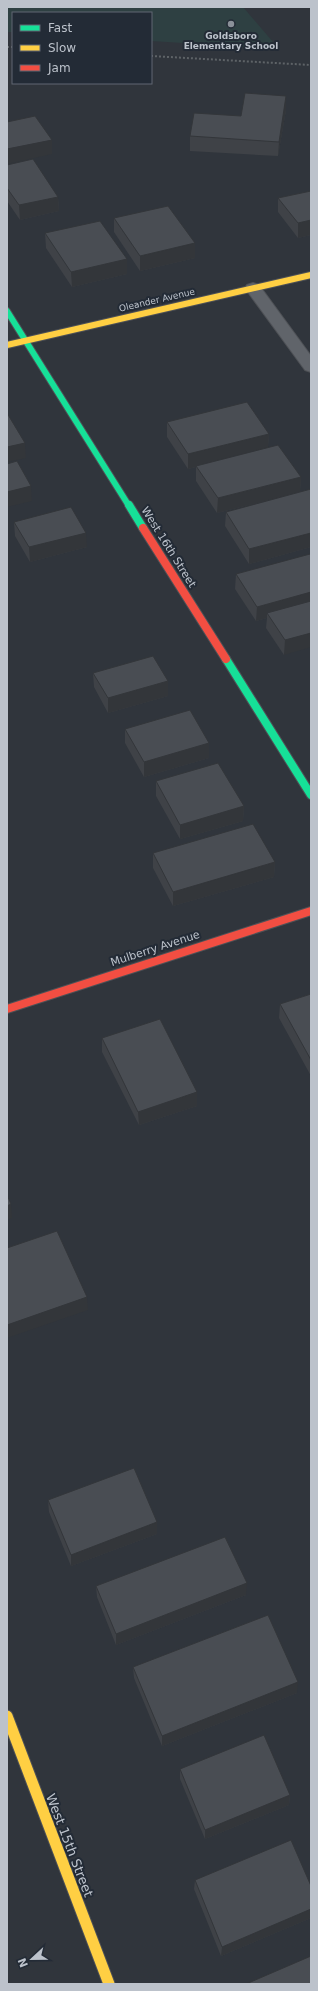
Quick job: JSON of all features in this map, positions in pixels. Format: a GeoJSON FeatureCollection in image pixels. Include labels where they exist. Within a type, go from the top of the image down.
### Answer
{"type":"FeatureCollection","features":[{"type":"Feature","properties":{"kind":"street","name":"Oleander Avenue"},"geometry":{"type":"LineString","coordinates":[[7,345],[311,275]]}},
{"type":"Feature","properties":{"kind":"street","name":"West 16th Street"},"geometry":{"type":"LineString","coordinates":[[7,311],[311,795]]}},
{"type":"Feature","properties":{"kind":"street","name":"Mulberry Avenue"},"geometry":{"type":"LineString","coordinates":[[7,1009],[311,911]]}},
{"type":"Feature","properties":{"kind":"street","name":"West 15th Street"},"geometry":{"type":"LineString","coordinates":[[7,1716],[109,1984]]}},
{"type":"Feature","properties":{"kind":"lane"},"geometry":{"type":"LineString","coordinates":[[253,288],[311,367]]}},
{"type":"Feature","properties":{"kind":"path"},"geometry":{"type":"LineString","coordinates":[[152,56],[311,65]]}},
{"type":"Feature","properties":{"kind":"shaded area","name":"Goldsboro Elementary School"},"geometry":{"type":"Polygon","coordinates":[[[7,7],[243,7],[279,49],[152,41],[152,12],[12,12],[12,32],[7,32],[7,7]]]}},
{"type":"Feature","properties":{"kind":"building"},"geometry":{"type":"Polygon","coordinates":[[[245,93],[286,96],[279,142],[190,136],[194,113],[241,116],[245,93]]]}},
{"type":"Feature","properties":{"kind":"building"},"geometry":{"type":"Polygon","coordinates":[[[35,116],[52,140],[7,149],[7,122],[35,116]]]}},
{"type":"Feature","properties":{"kind":"building"},"geometry":{"type":"Polygon","coordinates":[[[33,159],[58,197],[19,205],[7,188],[7,165],[33,159]]]}},
{"type":"Feature","properties":{"kind":"building"},"geometry":{"type":"Polygon","coordinates":[[[311,191],[311,220],[298,223],[278,198],[311,191]]]}},
{"type":"Feature","properties":{"kind":"building"},"geometry":{"type":"Polygon","coordinates":[[[168,206],[195,243],[140,256],[114,218],[168,206]]]}},
{"type":"Feature","properties":{"kind":"building"},"geometry":{"type":"Polygon","coordinates":[[[100,221],[127,259],[71,272],[45,233],[100,221]]]}},
{"type":"Feature","properties":{"kind":"building"},"geometry":{"type":"Polygon","coordinates":[[[247,402],[269,434],[188,454],[167,422],[247,402]]]}},
{"type":"Feature","properties":{"kind":"building"},"geometry":{"type":"Polygon","coordinates":[[[7,413],[25,443],[7,447],[7,413]]]}},
{"type":"Feature","properties":{"kind":"building"},"geometry":{"type":"Polygon","coordinates":[[[278,445],[301,477],[218,498],[196,466],[278,445]]]}},
{"type":"Feature","properties":{"kind":"building"},"geometry":{"type":"Polygon","coordinates":[[[17,461],[31,486],[7,492],[7,464],[17,461]]]}},
{"type":"Feature","properties":{"kind":"building"},"geometry":{"type":"Polygon","coordinates":[[[311,489],[311,533],[249,549],[226,512],[311,489]]]}},
{"type":"Feature","properties":{"kind":"building"},"geometry":{"type":"Polygon","coordinates":[[[71,507],[86,533],[29,547],[14,522],[71,507]]]}},
{"type":"Feature","properties":{"kind":"building"},"geometry":{"type":"Polygon","coordinates":[[[310,554],[311,592],[257,607],[236,574],[310,554]]]}},
{"type":"Feature","properties":{"kind":"building"},"geometry":{"type":"Polygon","coordinates":[[[311,601],[311,633],[285,640],[267,613],[311,601]]]}},
{"type":"Feature","properties":{"kind":"building"},"geometry":{"type":"Polygon","coordinates":[[[153,656],[168,681],[108,698],[93,673],[153,656]]]}},
{"type":"Feature","properties":{"kind":"building"},"geometry":{"type":"Polygon","coordinates":[[[190,710],[209,743],[144,762],[125,729],[190,710]]]}},
{"type":"Feature","properties":{"kind":"building"},"geometry":{"type":"Polygon","coordinates":[[[218,763],[244,806],[180,825],[156,781],[218,763]]]}},
{"type":"Feature","properties":{"kind":"building"},"geometry":{"type":"Polygon","coordinates":[[[253,824],[275,862],[173,892],[153,853],[253,824]]]}},
{"type":"Feature","properties":{"kind":"building"},"geometry":{"type":"Polygon","coordinates":[[[311,994],[311,1060],[280,1004],[311,994]]]}},
{"type":"Feature","properties":{"kind":"building"},"geometry":{"type":"Polygon","coordinates":[[[160,1019],[197,1092],[138,1112],[102,1038],[160,1019]]]}},
{"type":"Feature","properties":{"kind":"building"},"geometry":{"type":"Polygon","coordinates":[[[7,1195],[11,1204],[7,1206],[7,1195]]]}},
{"type":"Feature","properties":{"kind":"building"},"geometry":{"type":"Polygon","coordinates":[[[57,1231],[87,1297],[7,1325],[7,1248],[57,1231]]]}},
{"type":"Feature","properties":{"kind":"building"},"geometry":{"type":"Polygon","coordinates":[[[134,1468],[157,1522],[71,1555],[48,1500],[134,1468]]]}},
{"type":"Feature","properties":{"kind":"building"},"geometry":{"type":"Polygon","coordinates":[[[225,1537],[247,1583],[116,1634],[96,1586],[225,1537]]]}},
{"type":"Feature","properties":{"kind":"building"},"geometry":{"type":"Polygon","coordinates":[[[268,1615],[298,1682],[162,1736],[133,1667],[268,1615]]]}},
{"type":"Feature","properties":{"kind":"building"},"geometry":{"type":"Polygon","coordinates":[[[264,1735],[290,1795],[205,1830],[180,1769],[264,1735]]]}},
{"type":"Feature","properties":{"kind":"building"},"geometry":{"type":"Polygon","coordinates":[[[291,1840],[311,1886],[311,1909],[222,1947],[195,1880],[291,1840]]]}},
{"type":"Feature","properties":{"kind":"building"},"geometry":{"type":"Polygon","coordinates":[[[311,1956],[311,1984],[246,1984],[311,1956]]]}},
{"type":"Feature","properties":{"kind":"traffic: fast"},"geometry":{"type":"LineString","coordinates":[[7,311],[143,528]]}},
{"type":"Feature","properties":{"kind":"traffic: fast"},"geometry":{"type":"LineString","coordinates":[[226,659],[311,795]]}},
{"type":"Feature","properties":{"kind":"traffic: slow"},"geometry":{"type":"LineString","coordinates":[[7,345],[311,275]]}},
{"type":"Feature","properties":{"kind":"traffic: slow"},"geometry":{"type":"LineString","coordinates":[[7,1716],[109,1984]]}},
{"type":"Feature","properties":{"kind":"traffic: jam"},"geometry":{"type":"LineString","coordinates":[[143,528],[226,659]]}},
{"type":"Feature","properties":{"kind":"traffic: jam"},"geometry":{"type":"LineString","coordinates":[[7,1009],[311,911]]}},
{"type":"Feature","properties":{"kind":"place","name":"Goldsboro Elementary School"},"geometry":{"type":"Point","coordinates":[231,24]}}]}
